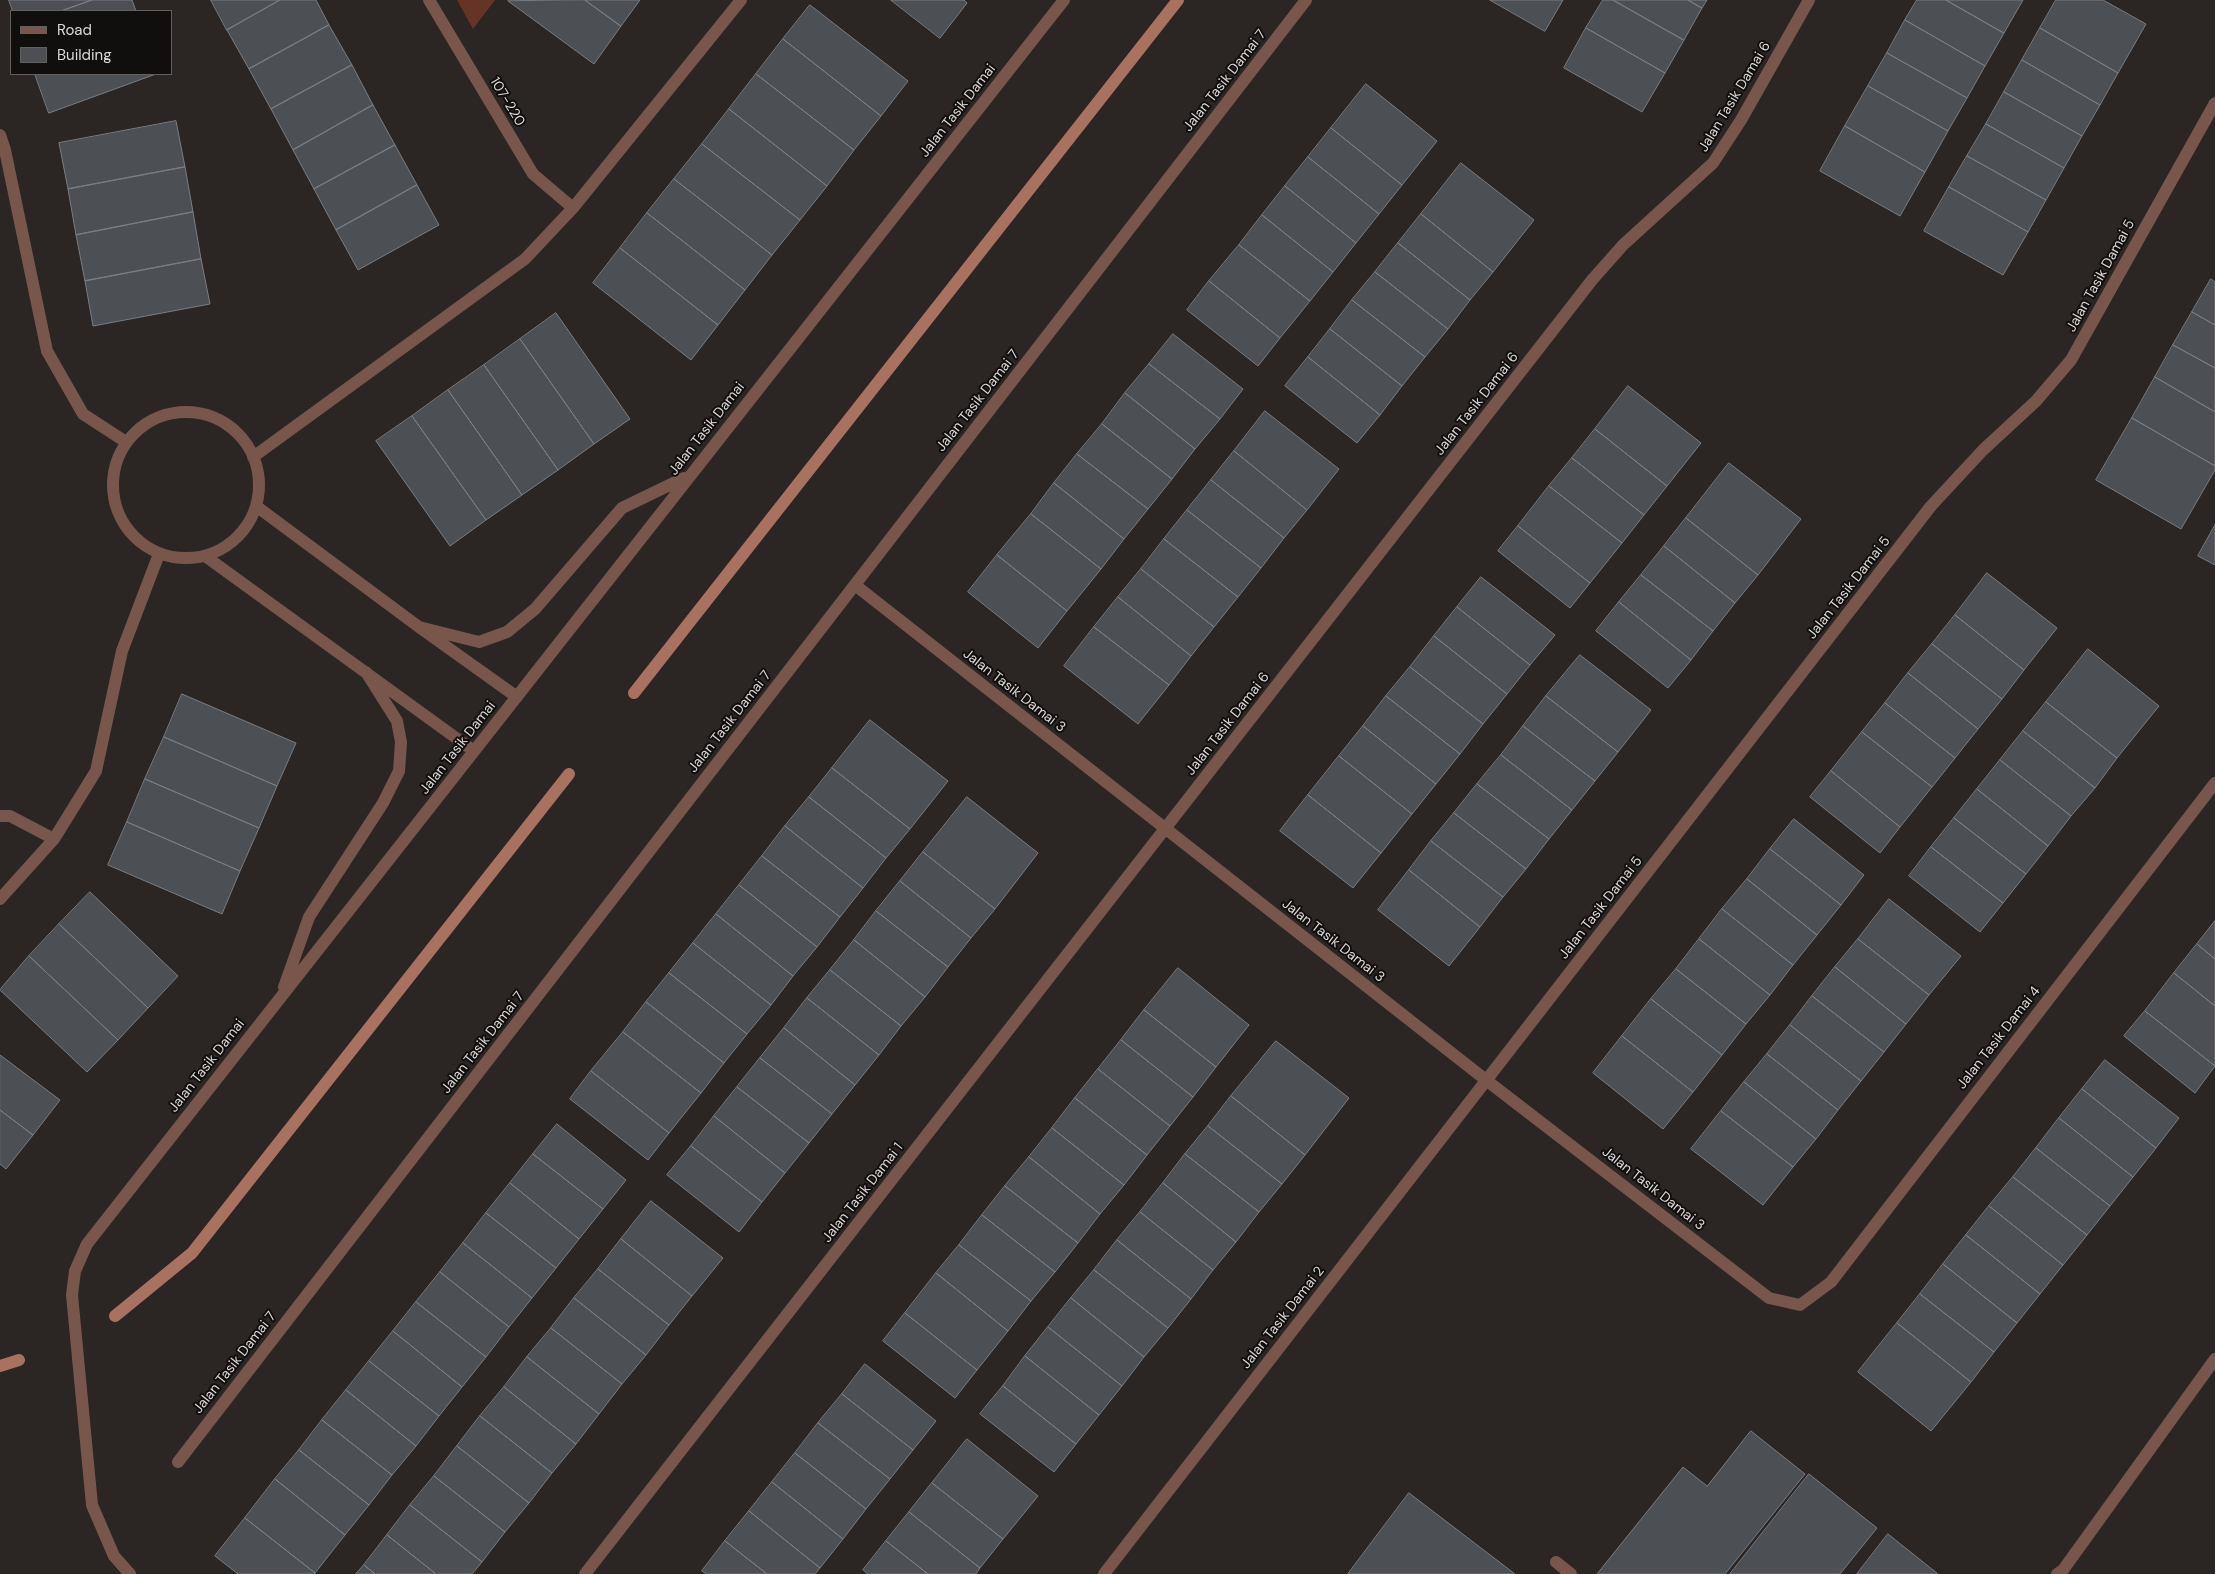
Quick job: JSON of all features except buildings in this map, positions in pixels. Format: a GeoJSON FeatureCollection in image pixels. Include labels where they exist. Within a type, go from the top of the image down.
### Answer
{"type":"FeatureCollection","features":[{"type":"Feature","properties":{"kind":"street","name":"107-220"},"geometry":{"type":"LineString","coordinates":[[429,0],[533,174],[573,208]]}},
{"type":"Feature","properties":{"kind":"street"},"geometry":{"type":"LineString","coordinates":[[253,457],[524,259],[573,208],[741,0]]}},
{"type":"Feature","properties":{"kind":"street","name":"Jalan Tasik Damai"},"geometry":{"type":"LineString","coordinates":[[130,1574],[114,1556],[92,1505],[72,1295],[75,1271],[87,1244],[1064,0]]}},
{"type":"Feature","properties":{"kind":"street","name":"Jalan Tasik Damai 7"},"geometry":{"type":"LineString","coordinates":[[178,1462],[1306,0]]}},
{"type":"Feature","properties":{"kind":"street","name":"Jalan Tasik Damai 6"},"geometry":{"type":"LineString","coordinates":[[1165,830],[1592,280],[1623,245],[1713,163],[1741,120],[1809,0]]}},
{"type":"Feature","properties":{"kind":"street","name":"Jalan Tasik Damai 5"},"geometry":{"type":"LineString","coordinates":[[1486,1080],[1930,506],[1983,450],[2036,401],[2071,360],[2215,104]]}},
{"type":"Feature","properties":{"kind":"street"},"geometry":{"type":"LineString","coordinates":[[0,135],[5,150],[47,351],[82,414],[126,442]]}},
{"type":"Feature","properties":{"kind":"street"},"geometry":{"type":"LineString","coordinates":[[184,412],[205,415],[225,424],[241,438],[253,457],[259,481],[256,506],[244,529],[228,546],[205,556],[182,559],[159,554],[140,543],[125,526],[116,506],[113,484],[116,462],[126,442],[142,427],[161,416],[184,412]]}},
{"type":"Feature","properties":{"kind":"street"},"geometry":{"type":"LineString","coordinates":[[419,628],[478,642],[507,632],[536,610],[622,508],[688,477]]}},
{"type":"Feature","properties":{"kind":"street"},"geometry":{"type":"LineString","coordinates":[[256,506],[419,628],[517,697]]}},
{"type":"Feature","properties":{"kind":"street"},"geometry":{"type":"LineString","coordinates":[[0,899],[54,839],[96,771],[122,651],[159,554]]}},
{"type":"Feature","properties":{"kind":"street"},"geometry":{"type":"LineString","coordinates":[[205,556],[474,751]]}},
{"type":"Feature","properties":{"kind":"street","name":"Jalan Tasik Damai 3"},"geometry":{"type":"LineString","coordinates":[[855,585],[1165,830],[1769,1298],[1800,1305]]}},
{"type":"Feature","properties":{"kind":"street"},"geometry":{"type":"LineString","coordinates":[[280,999],[309,917],[383,803],[399,771],[401,742],[397,720],[366,672]]}},
{"type":"Feature","properties":{"kind":"street","name":"Jalan Tasik Damai 4"},"geometry":{"type":"LineString","coordinates":[[1800,1305],[1831,1282],[2215,783]]}},
{"type":"Feature","properties":{"kind":"street"},"geometry":{"type":"LineString","coordinates":[[0,816],[10,816],[54,839]]}},
{"type":"Feature","properties":{"kind":"street","name":"Jalan Tasik Damai 1"},"geometry":{"type":"LineString","coordinates":[[585,1574],[1165,830]]}},
{"type":"Feature","properties":{"kind":"street","name":"Jalan Tasik Damai 2"},"geometry":{"type":"LineString","coordinates":[[1104,1574],[1486,1080]]}},
{"type":"Feature","properties":{"kind":"street"},"geometry":{"type":"LineString","coordinates":[[2057,1574],[2063,1570],[2215,1359]]}},
{"type":"Feature","properties":{"kind":"street"},"geometry":{"type":"LineString","coordinates":[[1556,1562],[1571,1574]]}},
{"type":"Feature","properties":{"kind":"shaded area"},"geometry":{"type":"Polygon","coordinates":[[[457,0],[495,0],[473,29],[457,0]]]}},
{"type":"Feature","properties":{"kind":"waterway"},"geometry":{"type":"LineString","coordinates":[[634,693],[1178,0]]}},
{"type":"Feature","properties":{"kind":"waterway"},"geometry":{"type":"LineString","coordinates":[[115,1316],[192,1253],[569,774]]}},
{"type":"Feature","properties":{"kind":"waterway"},"geometry":{"type":"LineString","coordinates":[[0,1366],[19,1360]]}}]}
